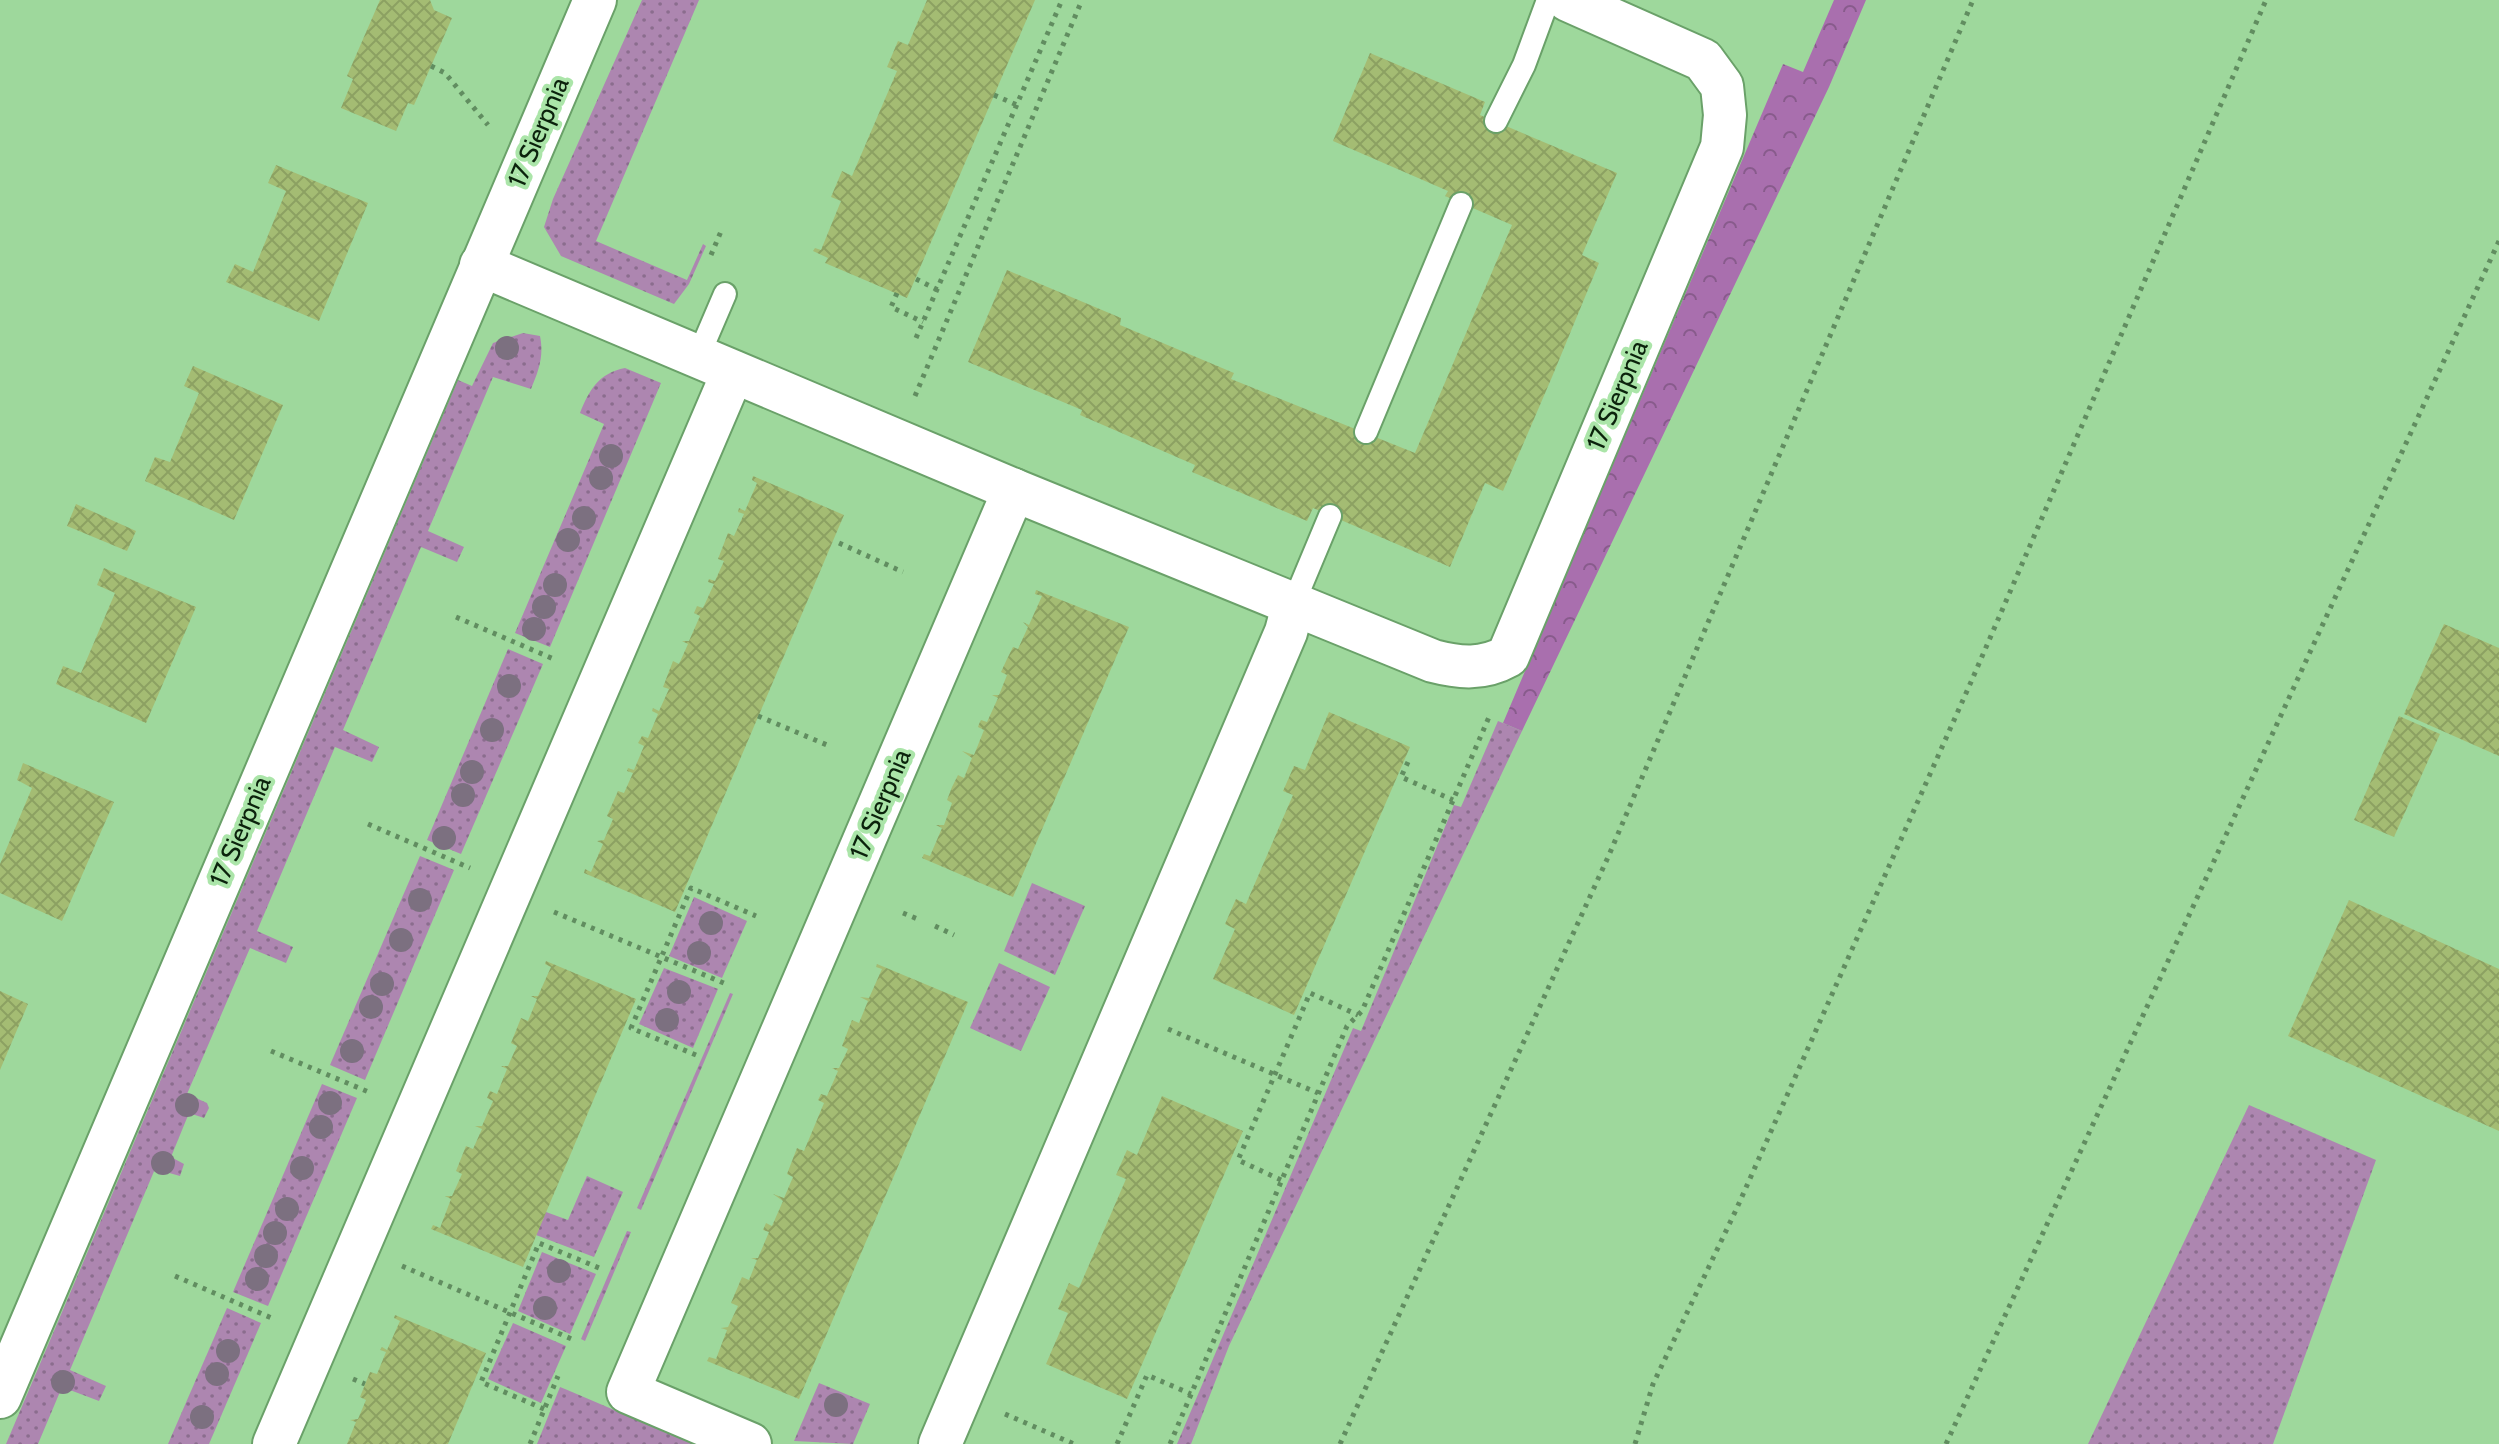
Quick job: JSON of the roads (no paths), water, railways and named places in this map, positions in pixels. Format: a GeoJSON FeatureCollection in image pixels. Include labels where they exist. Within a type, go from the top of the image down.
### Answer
{"type":"FeatureCollection","features":[{"type":"Feature","properties":{"kind":"street","name":"17 Sierpnia"},"geometry":{"type":"LineString","coordinates":[[0,1397],[595,0]]}},
{"type":"Feature","properties":{"kind":"street","name":"17 Sierpnia"},"geometry":{"type":"LineString","coordinates":[[481,265],[1014,490],[1433,661],[1473,667],[1492,664],[1508,656],[1722,147],[1725,115],[1722,86],[1703,60],[1568,0]]}},
{"type":"Feature","properties":{"kind":"street"},"geometry":{"type":"LineString","coordinates":[[274,1444],[715,364]]}},
{"type":"Feature","properties":{"kind":"street","name":"17 Sierpnia"},"geometry":{"type":"LineString","coordinates":[[750,1444],[628,1392],[1014,490]]}},
{"type":"Feature","properties":{"kind":"street"},"geometry":{"type":"LineString","coordinates":[[940,1444],[1286,632],[1294,602]]}},
{"type":"Feature","properties":{"kind":"lane"},"geometry":{"type":"LineString","coordinates":[[1496,121],[1524,65],[1548,0]]}},
{"type":"Feature","properties":{"kind":"lane"},"geometry":{"type":"LineString","coordinates":[[1366,432],[1461,204]]}},
{"type":"Feature","properties":{"kind":"lane"},"geometry":{"type":"LineString","coordinates":[[715,364],[725,294]]}},
{"type":"Feature","properties":{"kind":"lane"},"geometry":{"type":"LineString","coordinates":[[1294,602],[1330,516]]}}]}
